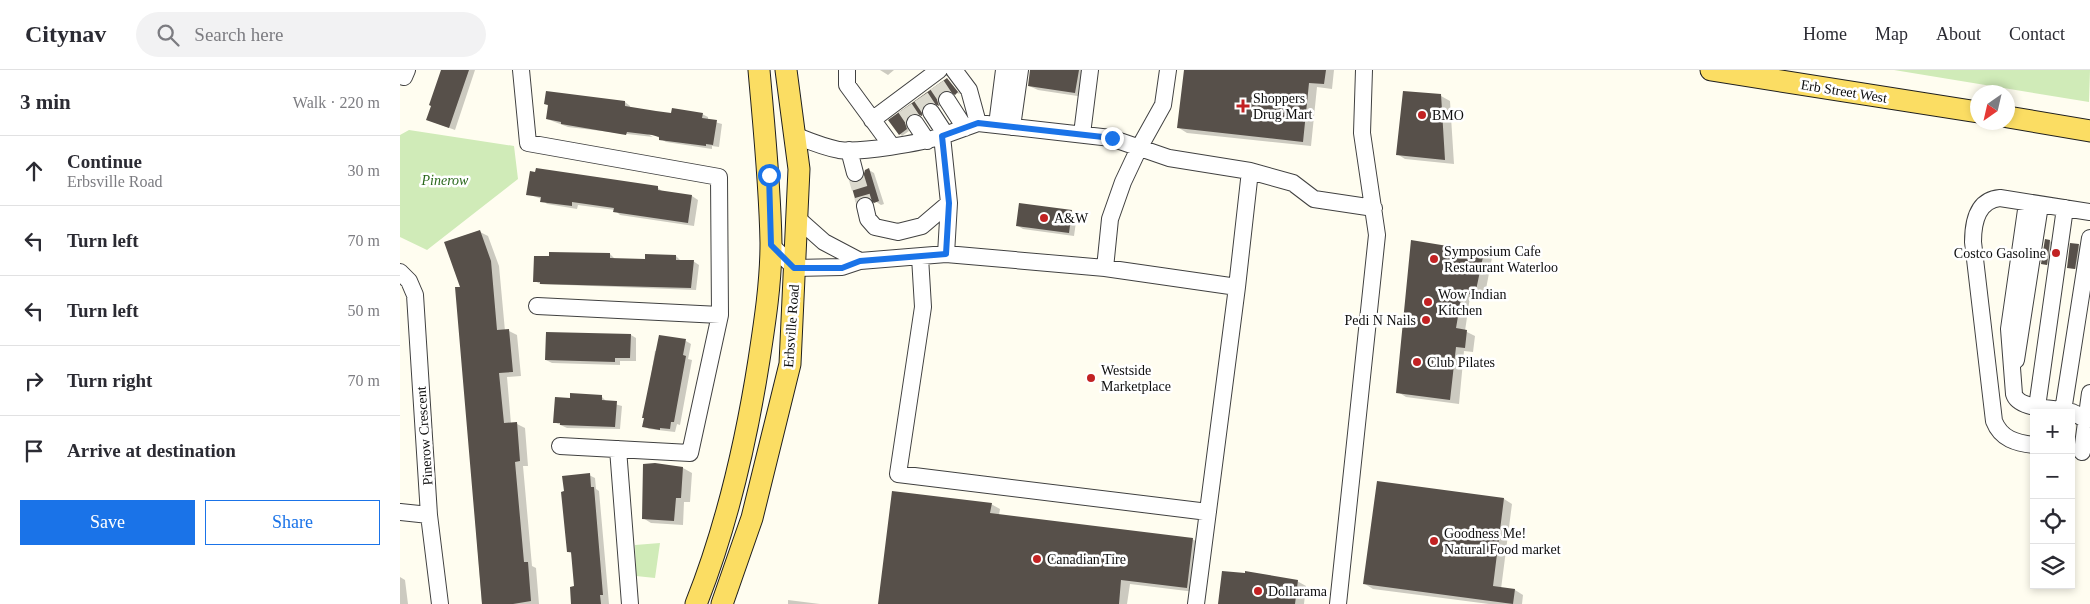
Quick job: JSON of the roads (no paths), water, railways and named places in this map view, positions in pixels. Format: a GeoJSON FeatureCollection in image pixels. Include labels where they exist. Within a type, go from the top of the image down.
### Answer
{"type":"FeatureCollection","features":[{"type":"Feature","properties":{"kind":"main road","name":"Erbsville Road"},"geometry":{"type":"LineString","coordinates":[[696,604],[721,533],[750,420],[767,306],[771,245],[769,175],[759,70]]}},
{"type":"Feature","properties":{"kind":"main road","name":"Erbsville Road"},"geometry":{"type":"LineString","coordinates":[[722,604],[752,518],[790,364],[799,169],[786,70]]}},
{"type":"Feature","properties":{"kind":"main road","name":"Erb Street West"},"geometry":{"type":"LineString","coordinates":[[1711,70],[1970,111]]}},
{"type":"Feature","properties":{"kind":"main road"},"geometry":{"type":"LineString","coordinates":[[2015,118],[2090,131]]}},
{"type":"Feature","properties":{"kind":"street"},"geometry":{"type":"LineString","coordinates":[[400,76],[404,77],[407,70]]}},
{"type":"Feature","properties":{"kind":"street"},"geometry":{"type":"LineString","coordinates":[[521,70],[528,143],[719,177],[720,315],[690,453],[560,446]]}},
{"type":"Feature","properties":{"kind":"street"},"geometry":{"type":"LineString","coordinates":[[846,70],[847,85],[891,145]]}},
{"type":"Feature","properties":{"kind":"street"},"geometry":{"type":"LineString","coordinates":[[954,70],[969,90],[972,125]]}},
{"type":"Feature","properties":{"kind":"street"},"geometry":{"type":"LineString","coordinates":[[1004,70],[1004,126]]}},
{"type":"Feature","properties":{"kind":"street"},"geometry":{"type":"LineString","coordinates":[[1004,126],[1020,70]]}},
{"type":"Feature","properties":{"kind":"street"},"geometry":{"type":"LineString","coordinates":[[1082,134],[1090,70]]}},
{"type":"Feature","properties":{"kind":"street"},"geometry":{"type":"LineString","coordinates":[[1105,268],[1110,219],[1123,182],[1163,105],[1168,70]]}},
{"type":"Feature","properties":{"kind":"street"},"geometry":{"type":"LineString","coordinates":[[1338,604],[1377,235],[1362,133],[1364,70]]}},
{"type":"Feature","properties":{"kind":"street"},"geometry":{"type":"LineString","coordinates":[[872,120],[902,104],[936,77]]}},
{"type":"Feature","properties":{"kind":"street"},"geometry":{"type":"LineString","coordinates":[[947,100],[972,125]]}},
{"type":"Feature","properties":{"kind":"street"},"geometry":{"type":"LineString","coordinates":[[931,112],[939,137],[949,203],[946,254]]}},
{"type":"Feature","properties":{"kind":"street"},"geometry":{"type":"LineString","coordinates":[[915,123],[939,137]]}},
{"type":"Feature","properties":{"kind":"street"},"geometry":{"type":"LineString","coordinates":[[794,135],[825,147],[844,150],[939,137],[972,125],[1004,126],[1082,134],[1112,138],[1170,158],[1250,170],[1293,183],[1314,199],[1374,208]]}},
{"type":"Feature","properties":{"kind":"street"},"geometry":{"type":"LineString","coordinates":[[844,150],[855,173]]}},
{"type":"Feature","properties":{"kind":"street"},"geometry":{"type":"LineString","coordinates":[[1196,604],[1237,287],[1250,170]]}},
{"type":"Feature","properties":{"kind":"street"},"geometry":{"type":"LineString","coordinates":[[2030,444],[2009,439],[1999,431],[1993,415],[1973,230],[1978,213],[1988,202],[2000,198],[2090,212]]}},
{"type":"Feature","properties":{"kind":"street"},"geometry":{"type":"LineString","coordinates":[[865,206],[868,219],[875,227],[898,232],[922,226],[949,203]]}},
{"type":"Feature","properties":{"kind":"street"},"geometry":{"type":"LineString","coordinates":[[2033,204],[2013,384],[2015,399],[2018,402],[2050,409]]}},
{"type":"Feature","properties":{"kind":"street"},"geometry":{"type":"LineString","coordinates":[[2037,407],[2066,208]]}},
{"type":"Feature","properties":{"kind":"street"},"geometry":{"type":"LineString","coordinates":[[797,218],[824,242],[860,261]]}},
{"type":"Feature","properties":{"kind":"street"},"geometry":{"type":"LineString","coordinates":[[2063,409],[2090,238]]}},
{"type":"Feature","properties":{"kind":"street"},"geometry":{"type":"LineString","coordinates":[[771,245],[794,268],[842,268],[860,261],[946,254],[1105,268],[1237,287]]}},
{"type":"Feature","properties":{"kind":"street"},"geometry":{"type":"LineString","coordinates":[[920,257],[923,307],[898,474],[1208,512]]}},
{"type":"Feature","properties":{"kind":"street","name":"Pinerow Crescent"},"geometry":{"type":"LineString","coordinates":[[400,272],[409,280],[415,295],[429,515],[440,604]]}},
{"type":"Feature","properties":{"kind":"street"},"geometry":{"type":"LineString","coordinates":[[537,306],[720,315]]}},
{"type":"Feature","properties":{"kind":"street"},"geometry":{"type":"LineString","coordinates":[[2081,452],[2090,393]]}},
{"type":"Feature","properties":{"kind":"street"},"geometry":{"type":"LineString","coordinates":[[2075,414],[2086,420]]}},
{"type":"Feature","properties":{"kind":"street"},"geometry":{"type":"LineString","coordinates":[[618,449],[630,604]]}},
{"type":"Feature","properties":{"kind":"street"},"geometry":{"type":"LineString","coordinates":[[400,512],[429,515]]}},
{"type":"Feature","properties":{"kind":"tunnel"},"geometry":{"type":"LineString","coordinates":[[937,85],[947,100]]}},
{"type":"Feature","properties":{"kind":"tunnel"},"geometry":{"type":"LineString","coordinates":[[921,97],[931,112]]}},
{"type":"Feature","properties":{"kind":"tunnel"},"geometry":{"type":"LineString","coordinates":[[905,108],[915,123]]}},
{"type":"Feature","properties":{"kind":"tunnel"},"geometry":{"type":"LineString","coordinates":[[855,173],[865,206]]}},
{"type":"Feature","properties":{"kind":"place","name":"Shoppers Drug Mart"},"geometry":{"type":"Point","coordinates":[1243,106]}},
{"type":"Feature","properties":{"kind":"place","name":"BMO"},"geometry":{"type":"Point","coordinates":[1422,115]}},
{"type":"Feature","properties":{"kind":"place","name":"A&W"},"geometry":{"type":"Point","coordinates":[1044,218]}},
{"type":"Feature","properties":{"kind":"place","name":"Costco Gasoline"},"geometry":{"type":"Point","coordinates":[2056,253]}},
{"type":"Feature","properties":{"kind":"place","name":"Symposium Cafe Restaurant Waterloo"},"geometry":{"type":"Point","coordinates":[1434,259]}},
{"type":"Feature","properties":{"kind":"place","name":"Wow Indian Kitchen"},"geometry":{"type":"Point","coordinates":[1428,302]}},
{"type":"Feature","properties":{"kind":"place","name":"Pedi N Nails"},"geometry":{"type":"Point","coordinates":[1426,320]}},
{"type":"Feature","properties":{"kind":"place","name":"Club Pilates"},"geometry":{"type":"Point","coordinates":[1417,362]}},
{"type":"Feature","properties":{"kind":"place","name":"Westside Marketplace"},"geometry":{"type":"Point","coordinates":[1091,378]}},
{"type":"Feature","properties":{"kind":"place","name":"Goodness Me! Natural Food market"},"geometry":{"type":"Point","coordinates":[1434,541]}},
{"type":"Feature","properties":{"kind":"place","name":"Canadian Tire"},"geometry":{"type":"Point","coordinates":[1037,559]}},
{"type":"Feature","properties":{"kind":"place","name":"Dollarama"},"geometry":{"type":"Point","coordinates":[1258,591]}},
{"type":"Feature","properties":{"kind":"park label","name":"Pinerow"},"geometry":{"type":"Point","coordinates":[445,180]}}]}
